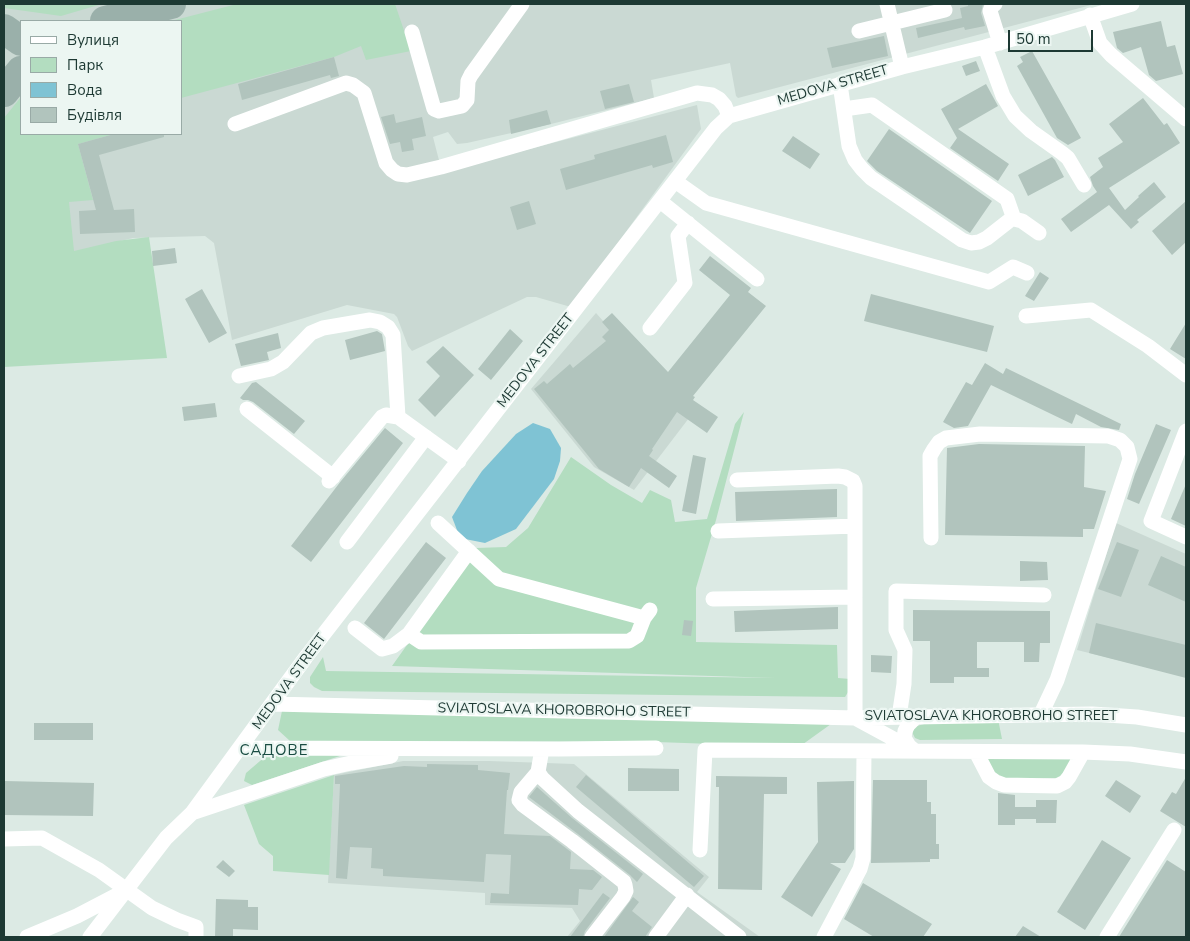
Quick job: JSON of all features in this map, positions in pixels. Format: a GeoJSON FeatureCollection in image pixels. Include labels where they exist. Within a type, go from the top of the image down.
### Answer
{"type":"FeatureCollection","features":[{"type":"Feature","properties":{"kind":"street"},"geometry":{"type":"LineString","coordinates":[[412,32],[434,109],[438,111],[462,106],[467,100],[468,81],[522,4]]}},
{"type":"Feature","properties":{"kind":"street"},"geometry":{"type":"LineString","coordinates":[[887,4],[902,67]]}},
{"type":"Feature","properties":{"kind":"street"},"geometry":{"type":"LineString","coordinates":[[995,4],[990,11],[1000,43]]}},
{"type":"Feature","properties":{"kind":"street","name":"MEDOVA STREET"},"geometry":{"type":"LineString","coordinates":[[90,937],[166,838],[192,813],[306,657],[716,128],[729,116],[902,67],[1000,43],[1132,4]]}},
{"type":"Feature","properties":{"kind":"street"},"geometry":{"type":"LineString","coordinates":[[859,31],[945,10]]}},
{"type":"Feature","properties":{"kind":"street"},"geometry":{"type":"LineString","coordinates":[[1090,15],[1100,43],[1111,55],[1186,119]]}},
{"type":"Feature","properties":{"kind":"street"},"geometry":{"type":"LineString","coordinates":[[985,47],[1003,96],[1015,116],[1031,131],[1068,158],[1084,185]]}},
{"type":"Feature","properties":{"kind":"street"},"geometry":{"type":"LineString","coordinates":[[235,124],[346,83],[353,85],[364,93],[386,163],[398,174],[407,175],[441,167],[697,93],[712,95],[719,99],[725,106],[729,116]]}},
{"type":"Feature","properties":{"kind":"street"},"geometry":{"type":"LineString","coordinates":[[840,84],[849,146],[855,160],[871,178],[962,240],[971,243],[979,242],[1014,219],[1022,221],[1039,233]]}},
{"type":"Feature","properties":{"kind":"street"},"geometry":{"type":"LineString","coordinates":[[844,109],[872,105],[1007,199],[1014,219]]}},
{"type":"Feature","properties":{"kind":"street"},"geometry":{"type":"LineString","coordinates":[[676,181],[706,203],[989,282],[1013,267],[1027,273]]}},
{"type":"Feature","properties":{"kind":"street"},"geometry":{"type":"LineString","coordinates":[[660,201],[757,279]]}},
{"type":"Feature","properties":{"kind":"street"},"geometry":{"type":"LineString","coordinates":[[650,328],[685,283],[678,236],[688,223]]}},
{"type":"Feature","properties":{"kind":"street"},"geometry":{"type":"LineString","coordinates":[[1026,316],[1091,310],[1148,346],[1186,375]]}},
{"type":"Feature","properties":{"kind":"street"},"geometry":{"type":"LineString","coordinates":[[239,376],[271,369],[283,362],[311,333],[324,328],[370,320],[380,322],[388,327],[393,334],[398,417]]}},
{"type":"Feature","properties":{"kind":"street"},"geometry":{"type":"LineString","coordinates":[[247,409],[331,479],[382,417],[392,415],[398,417],[458,461]]}},
{"type":"Feature","properties":{"kind":"street"},"geometry":{"type":"LineString","coordinates":[[1186,431],[1151,521],[1186,537]]}},
{"type":"Feature","properties":{"kind":"street"},"geometry":{"type":"LineString","coordinates":[[931,538],[930,456],[940,442],[946,438],[980,434],[1108,436],[1120,440],[1128,447],[1130,458],[1056,680],[1041,714]]}},
{"type":"Feature","properties":{"kind":"street"},"geometry":{"type":"LineString","coordinates":[[347,542],[426,437]]}},
{"type":"Feature","properties":{"kind":"street"},"geometry":{"type":"LineString","coordinates":[[736,480],[845,477],[853,481],[855,486],[856,718]]}},
{"type":"Feature","properties":{"kind":"street"},"geometry":{"type":"LineString","coordinates":[[409,634],[421,642],[629,641],[637,636],[647,614],[499,578],[438,522]]}},
{"type":"Feature","properties":{"kind":"street"},"geometry":{"type":"LineString","coordinates":[[718,531],[855,526]]}},
{"type":"Feature","properties":{"kind":"street"},"geometry":{"type":"LineString","coordinates":[[355,628],[382,650],[393,646],[409,634],[469,551]]}},
{"type":"Feature","properties":{"kind":"street"},"geometry":{"type":"LineString","coordinates":[[899,717],[904,684],[905,650],[896,630],[896,591],[1044,595]]}},
{"type":"Feature","properties":{"kind":"street"},"geometry":{"type":"LineString","coordinates":[[713,598],[855,597]]}},
{"type":"Feature","properties":{"kind":"street","name":"SVIATOSLAVA KHOROBROHO STREET"},"geometry":{"type":"LineString","coordinates":[[273,704],[856,718],[1092,714],[1137,717],[1186,725]]}},
{"type":"Feature","properties":{"kind":"street"},"geometry":{"type":"LineString","coordinates":[[916,717],[908,725],[904,738],[909,746],[918,752]]}},
{"type":"Feature","properties":{"kind":"street","name":"SVIATOSLAVA KHOROBROHO STREET"},"geometry":{"type":"LineString","coordinates":[[856,718],[918,752]]}},
{"type":"Feature","properties":{"kind":"street"},"geometry":{"type":"LineString","coordinates":[[240,748],[656,748]]}},
{"type":"Feature","properties":{"kind":"street"},"geometry":{"type":"LineString","coordinates":[[192,813],[324,769],[432,749]]}},
{"type":"Feature","properties":{"kind":"street"},"geometry":{"type":"LineString","coordinates":[[542,749],[538,772],[521,792],[520,800],[523,806],[572,841],[626,885],[623,897],[592,937]]}},
{"type":"Feature","properties":{"kind":"street","name":"SVIATOSLAVA KHOROBROHO STREET"},"geometry":{"type":"LineString","coordinates":[[700,850],[705,750],[1083,752],[1130,754],[1186,762]]}},
{"type":"Feature","properties":{"kind":"street"},"geometry":{"type":"LineString","coordinates":[[824,937],[860,870],[862,858],[864,752]]}},
{"type":"Feature","properties":{"kind":"street"},"geometry":{"type":"LineString","coordinates":[[976,752],[988,776],[996,782],[1004,785],[1057,786],[1065,782],[1083,752]]}},
{"type":"Feature","properties":{"kind":"street"},"geometry":{"type":"LineString","coordinates":[[538,772],[542,778],[578,811],[687,896],[734,936]]}},
{"type":"Feature","properties":{"kind":"street"},"geometry":{"type":"LineString","coordinates":[[1107,937],[1174,830]]}},
{"type":"Feature","properties":{"kind":"street"},"geometry":{"type":"LineString","coordinates":[[4,839],[42,838],[99,870],[152,908],[196,927],[196,937]]}},
{"type":"Feature","properties":{"kind":"street"},"geometry":{"type":"LineString","coordinates":[[26,937],[77,916],[126,890]]}},
{"type":"Feature","properties":{"kind":"street"},"geometry":{"type":"LineString","coordinates":[[656,937],[687,896]]}},
{"type":"Feature","properties":{"kind":"shaded area"},"geometry":{"type":"Polygon","coordinates":[[[4,4],[1095,4],[738,98],[736,96],[730,63],[651,80],[654,98],[551,124],[467,143],[457,144],[448,132],[433,137],[442,172],[697,105],[701,129],[571,307],[536,297],[527,297],[412,351],[394,314],[347,305],[232,340],[214,243],[205,236],[133,238],[74,252],[4,257],[4,4]]]}},
{"type":"Feature","properties":{"kind":"shaded area"},"geometry":{"type":"Polygon","coordinates":[[[596,313],[689,418],[634,490],[594,467],[531,389],[596,313]]]}},
{"type":"Feature","properties":{"kind":"shaded area"},"geometry":{"type":"Polygon","coordinates":[[[1116,523],[1186,554],[1186,677],[1077,650],[1116,523]]]}},
{"type":"Feature","properties":{"kind":"shaded area"},"geometry":{"type":"Polygon","coordinates":[[[403,761],[489,761],[574,764],[709,877],[697,892],[760,937],[567,937],[580,921],[572,908],[485,905],[485,893],[328,883],[334,775],[403,761]]]}},
{"type":"Feature","properties":{"kind":"green space"},"geometry":{"type":"Polygon","coordinates":[[[4,4],[102,4],[61,16],[4,8],[4,4]]]}},
{"type":"Feature","properties":{"kind":"green space"},"geometry":{"type":"Polygon","coordinates":[[[237,4],[395,4],[411,51],[366,60],[361,46],[334,57],[182,98],[182,20],[175,20],[237,4]]]}},
{"type":"Feature","properties":{"kind":"green space"},"geometry":{"type":"Polygon","coordinates":[[[20,98],[20,135],[110,135],[78,144],[93,200],[69,202],[74,251],[116,241],[149,237],[167,358],[4,367],[4,118],[20,98]]]}},
{"type":"Feature","properties":{"kind":"green space"},"geometry":{"type":"Polygon","coordinates":[[[744,412],[696,588],[696,642],[837,645],[838,678],[850,679],[850,689],[845,697],[322,691],[310,683],[310,677],[323,657],[326,671],[776,678],[392,666],[476,548],[506,547],[528,528],[571,457],[611,485],[642,503],[650,490],[671,500],[675,522],[707,519],[735,424],[744,412]]]}},
{"type":"Feature","properties":{"kind":"green space"},"geometry":{"type":"Polygon","coordinates":[[[282,711],[831,724],[799,747],[656,742],[290,741],[278,730],[282,711]]]}},
{"type":"Feature","properties":{"kind":"green space"},"geometry":{"type":"Polygon","coordinates":[[[998,719],[1002,739],[920,740],[915,738],[913,734],[913,727],[939,720],[998,719]]]}},
{"type":"Feature","properties":{"kind":"green space"},"geometry":{"type":"Polygon","coordinates":[[[349,753],[252,785],[244,781],[246,773],[267,755],[349,753]]]}},
{"type":"Feature","properties":{"kind":"green space"},"geometry":{"type":"Polygon","coordinates":[[[983,756],[1075,757],[1061,778],[999,779],[983,756]]]}},
{"type":"Feature","properties":{"kind":"green space"},"geometry":{"type":"Polygon","coordinates":[[[334,775],[329,875],[273,871],[273,856],[259,844],[244,805],[334,775]]]}},
{"type":"Feature","properties":{"kind":"water"},"geometry":{"type":"Polygon","coordinates":[[[533,423],[550,429],[561,448],[560,461],[554,479],[516,529],[485,543],[460,538],[452,517],[467,493],[482,471],[516,434],[533,423]]]}},
{"type":"Feature","properties":{"kind":"building"},"geometry":{"type":"Polygon","coordinates":[[[968,4],[983,4],[981,13],[985,26],[965,30],[964,27],[918,38],[916,28],[962,18],[960,8],[968,6],[968,4]]]}},
{"type":"Feature","properties":{"kind":"building"},"geometry":{"type":"Polygon","coordinates":[[[1161,21],[1167,47],[1175,45],[1183,74],[1156,81],[1149,75],[1141,47],[1123,53],[1117,48],[1113,32],[1161,21]]]}},
{"type":"Feature","properties":{"kind":"building"},"geometry":{"type":"Polygon","coordinates":[[[884,36],[888,56],[832,68],[827,48],[884,36]]]}},
{"type":"Feature","properties":{"kind":"building"},"geometry":{"type":"Polygon","coordinates":[[[1032,51],[1081,138],[1068,145],[1057,138],[1017,66],[1023,62],[1020,57],[1032,51]]]}},
{"type":"Feature","properties":{"kind":"building"},"geometry":{"type":"Polygon","coordinates":[[[334,57],[339,76],[331,78],[330,75],[242,100],[238,84],[334,57]]]}},
{"type":"Feature","properties":{"kind":"building"},"geometry":{"type":"Polygon","coordinates":[[[976,61],[980,71],[966,76],[962,66],[976,61]]]}},
{"type":"Feature","properties":{"kind":"building"},"geometry":{"type":"Polygon","coordinates":[[[629,84],[634,102],[605,109],[600,91],[629,84]]]}},
{"type":"Feature","properties":{"kind":"building"},"geometry":{"type":"Polygon","coordinates":[[[986,84],[998,106],[958,129],[1009,164],[998,181],[950,148],[957,138],[941,109],[986,84]]]}},
{"type":"Feature","properties":{"kind":"building"},"geometry":{"type":"Polygon","coordinates":[[[1143,98],[1164,125],[1167,123],[1180,143],[1109,188],[1125,210],[1154,182],[1166,197],[1137,220],[1139,222],[1131,229],[1109,205],[1071,232],[1061,219],[1097,192],[1090,177],[1103,167],[1098,158],[1123,142],[1109,124],[1143,98]]]}},
{"type":"Feature","properties":{"kind":"building"},"geometry":{"type":"Polygon","coordinates":[[[547,110],[551,124],[511,134],[509,120],[547,110]]]}},
{"type":"Feature","properties":{"kind":"building"},"geometry":{"type":"Polygon","coordinates":[[[394,114],[396,123],[422,117],[426,136],[412,139],[414,150],[402,152],[400,142],[390,144],[381,117],[394,114]]]}},
{"type":"Feature","properties":{"kind":"building"},"geometry":{"type":"Polygon","coordinates":[[[889,129],[992,201],[970,233],[877,171],[867,161],[889,129]]]}},
{"type":"Feature","properties":{"kind":"building"},"geometry":{"type":"Polygon","coordinates":[[[110,135],[164,135],[164,137],[99,155],[114,210],[134,209],[135,232],[80,234],[79,211],[96,210],[78,144],[110,135]]]}},
{"type":"Feature","properties":{"kind":"building"},"geometry":{"type":"Polygon","coordinates":[[[666,135],[673,162],[653,168],[652,165],[566,190],[560,169],[595,159],[594,155],[666,135]]]}},
{"type":"Feature","properties":{"kind":"building"},"geometry":{"type":"Polygon","coordinates":[[[793,136],[820,154],[810,169],[782,151],[793,136]]]}},
{"type":"Feature","properties":{"kind":"building"},"geometry":{"type":"Polygon","coordinates":[[[1052,157],[1064,177],[1028,196],[1018,175],[1052,157]]]}},
{"type":"Feature","properties":{"kind":"building"},"geometry":{"type":"Polygon","coordinates":[[[529,201],[536,224],[517,230],[510,207],[529,201]]]}},
{"type":"Feature","properties":{"kind":"building"},"geometry":{"type":"Polygon","coordinates":[[[1186,201],[1186,242],[1172,255],[1152,231],[1186,201]]]}},
{"type":"Feature","properties":{"kind":"building"},"geometry":{"type":"Polygon","coordinates":[[[175,248],[177,263],[153,266],[152,251],[175,248]]]}},
{"type":"Feature","properties":{"kind":"building"},"geometry":{"type":"Polygon","coordinates":[[[710,256],[751,288],[748,292],[766,306],[693,396],[695,397],[693,400],[718,417],[707,433],[677,412],[652,449],[649,456],[677,476],[669,488],[641,468],[629,487],[599,469],[534,389],[544,381],[547,384],[570,364],[573,368],[606,341],[602,337],[609,330],[602,322],[612,313],[668,372],[730,295],[699,270],[710,256]]]}},
{"type":"Feature","properties":{"kind":"building"},"geometry":{"type":"Polygon","coordinates":[[[1040,272],[1049,278],[1034,301],[1025,296],[1040,272]]]}},
{"type":"Feature","properties":{"kind":"building"},"geometry":{"type":"Polygon","coordinates":[[[202,289],[227,333],[209,343],[185,299],[202,289]]]}},
{"type":"Feature","properties":{"kind":"building"},"geometry":{"type":"Polygon","coordinates":[[[871,294],[994,326],[987,352],[864,321],[871,294]]]}},
{"type":"Feature","properties":{"kind":"building"},"geometry":{"type":"Polygon","coordinates":[[[1186,323],[1186,359],[1170,349],[1186,323]]]}},
{"type":"Feature","properties":{"kind":"building"},"geometry":{"type":"Polygon","coordinates":[[[510,329],[523,341],[491,380],[478,369],[510,329]]]}},
{"type":"Feature","properties":{"kind":"building"},"geometry":{"type":"Polygon","coordinates":[[[377,331],[382,334],[385,351],[350,360],[345,340],[377,331]]]}},
{"type":"Feature","properties":{"kind":"building"},"geometry":{"type":"Polygon","coordinates":[[[278,333],[281,348],[267,352],[269,360],[241,366],[235,344],[278,333]]]}},
{"type":"Feature","properties":{"kind":"building"},"geometry":{"type":"Polygon","coordinates":[[[443,346],[474,375],[435,417],[418,400],[440,376],[426,362],[443,346]]]}},
{"type":"Feature","properties":{"kind":"building"},"geometry":{"type":"Polygon","coordinates":[[[985,363],[1003,374],[1006,368],[1121,424],[1119,430],[1101,427],[1076,414],[1072,424],[991,385],[968,426],[954,428],[943,422],[966,382],[972,385],[985,363]]]}},
{"type":"Feature","properties":{"kind":"building"},"geometry":{"type":"Polygon","coordinates":[[[256,382],[305,421],[294,434],[253,402],[240,398],[252,383],[256,382]]]}},
{"type":"Feature","properties":{"kind":"building"},"geometry":{"type":"Polygon","coordinates":[[[215,403],[217,417],[184,421],[182,407],[215,403]]]}},
{"type":"Feature","properties":{"kind":"building"},"geometry":{"type":"Polygon","coordinates":[[[1156,424],[1171,430],[1139,504],[1127,499],[1135,474],[1156,424]]]}},
{"type":"Feature","properties":{"kind":"building"},"geometry":{"type":"Polygon","coordinates":[[[385,428],[403,443],[311,562],[291,546],[385,428]]]}},
{"type":"Feature","properties":{"kind":"building"},"geometry":{"type":"Polygon","coordinates":[[[979,444],[1085,446],[1084,487],[1106,491],[1094,529],[1083,529],[1083,537],[945,535],[947,448],[979,444]]]}},
{"type":"Feature","properties":{"kind":"building"},"geometry":{"type":"Polygon","coordinates":[[[693,455],[706,458],[696,514],[682,511],[693,455]]]}},
{"type":"Feature","properties":{"kind":"building"},"geometry":{"type":"Polygon","coordinates":[[[1186,484],[1186,526],[1171,519],[1186,484]]]}},
{"type":"Feature","properties":{"kind":"building"},"geometry":{"type":"Polygon","coordinates":[[[837,489],[837,517],[736,521],[735,492],[837,489]]]}},
{"type":"Feature","properties":{"kind":"building"},"geometry":{"type":"Polygon","coordinates":[[[426,542],[446,558],[384,639],[364,623],[426,542]]]}},
{"type":"Feature","properties":{"kind":"building"},"geometry":{"type":"Polygon","coordinates":[[[1117,542],[1139,550],[1121,597],[1098,589],[1117,542]]]}},
{"type":"Feature","properties":{"kind":"building"},"geometry":{"type":"Polygon","coordinates":[[[1161,556],[1186,567],[1186,602],[1148,585],[1161,556]]]}},
{"type":"Feature","properties":{"kind":"building"},"geometry":{"type":"Polygon","coordinates":[[[1020,561],[1047,562],[1048,580],[1020,581],[1020,561]]]}},
{"type":"Feature","properties":{"kind":"building"},"geometry":{"type":"Polygon","coordinates":[[[838,607],[838,629],[735,632],[734,611],[838,607]]]}},
{"type":"Feature","properties":{"kind":"building"},"geometry":{"type":"Polygon","coordinates":[[[913,610],[1050,611],[1050,643],[1040,643],[1039,662],[1024,662],[1024,642],[977,642],[977,668],[989,668],[989,677],[954,677],[954,683],[930,683],[930,641],[913,641],[913,610]]]}},
{"type":"Feature","properties":{"kind":"building"},"geometry":{"type":"Polygon","coordinates":[[[684,620],[693,621],[691,636],[682,635],[684,620]]]}},
{"type":"Feature","properties":{"kind":"building"},"geometry":{"type":"Polygon","coordinates":[[[1096,623],[1186,645],[1186,678],[1089,653],[1096,623]]]}},
{"type":"Feature","properties":{"kind":"building"},"geometry":{"type":"Polygon","coordinates":[[[871,655],[892,656],[891,673],[871,672],[871,655]]]}},
{"type":"Feature","properties":{"kind":"building"},"geometry":{"type":"Polygon","coordinates":[[[34,723],[93,723],[93,740],[34,740],[34,723]]]}},
{"type":"Feature","properties":{"kind":"building"},"geometry":{"type":"Polygon","coordinates":[[[427,764],[478,765],[478,770],[510,773],[504,834],[550,836],[571,852],[570,869],[593,870],[602,877],[592,890],[579,889],[578,905],[490,903],[491,893],[509,894],[511,855],[486,854],[484,882],[383,876],[383,869],[371,868],[372,848],[350,847],[347,879],[336,878],[340,784],[335,784],[335,776],[404,766],[427,767],[427,764]]]}},
{"type":"Feature","properties":{"kind":"building"},"geometry":{"type":"Polygon","coordinates":[[[628,768],[679,769],[679,791],[628,791],[628,768]]]}},
{"type":"Feature","properties":{"kind":"building"},"geometry":{"type":"Polygon","coordinates":[[[586,775],[704,876],[694,887],[576,787],[586,775]]]}},
{"type":"Feature","properties":{"kind":"building"},"geometry":{"type":"Polygon","coordinates":[[[716,776],[787,777],[787,794],[764,794],[762,890],[718,889],[719,787],[716,787],[716,776]]]}},
{"type":"Feature","properties":{"kind":"building"},"geometry":{"type":"Polygon","coordinates":[[[1186,777],[1186,827],[1160,811],[1172,792],[1176,794],[1186,777]]]}},
{"type":"Feature","properties":{"kind":"building"},"geometry":{"type":"Polygon","coordinates":[[[873,780],[927,780],[927,802],[931,802],[931,814],[936,814],[936,844],[939,844],[939,859],[930,859],[930,862],[871,863],[873,780]]]}},
{"type":"Feature","properties":{"kind":"building"},"geometry":{"type":"Polygon","coordinates":[[[1116,780],[1141,796],[1130,813],[1105,796],[1116,780]]]}},
{"type":"Feature","properties":{"kind":"building"},"geometry":{"type":"Polygon","coordinates":[[[4,781],[94,783],[93,816],[4,815],[4,781]]]}},
{"type":"Feature","properties":{"kind":"building"},"geometry":{"type":"Polygon","coordinates":[[[854,781],[854,849],[845,863],[830,863],[841,869],[812,917],[781,897],[818,842],[817,782],[854,781]]]}},
{"type":"Feature","properties":{"kind":"building"},"geometry":{"type":"Polygon","coordinates":[[[537,787],[572,818],[643,874],[637,882],[529,797],[537,787]]]}},
{"type":"Feature","properties":{"kind":"building"},"geometry":{"type":"Polygon","coordinates":[[[998,793],[1015,795],[1015,807],[1036,807],[1036,800],[1057,800],[1056,823],[1036,823],[1036,819],[1015,819],[1015,825],[998,825],[998,793]]]}},
{"type":"Feature","properties":{"kind":"building"},"geometry":{"type":"Polygon","coordinates":[[[1102,840],[1131,858],[1085,930],[1057,912],[1102,840]]]}},
{"type":"Feature","properties":{"kind":"building"},"geometry":{"type":"Polygon","coordinates":[[[223,860],[235,871],[229,877],[216,867],[223,860]]]}},
{"type":"Feature","properties":{"kind":"building"},"geometry":{"type":"Polygon","coordinates":[[[1167,860],[1186,872],[1186,937],[1119,937],[1167,860]]]}},
{"type":"Feature","properties":{"kind":"building"},"geometry":{"type":"Polygon","coordinates":[[[863,883],[932,924],[923,937],[874,937],[844,919],[863,883]]]}},
{"type":"Feature","properties":{"kind":"building"},"geometry":{"type":"Polygon","coordinates":[[[603,893],[610,898],[585,931],[583,937],[570,937],[603,893]]]}},
{"type":"Feature","properties":{"kind":"building"},"geometry":{"type":"Polygon","coordinates":[[[633,897],[639,902],[632,911],[652,927],[645,937],[604,937],[633,897]]]}},
{"type":"Feature","properties":{"kind":"building"},"geometry":{"type":"Polygon","coordinates":[[[216,899],[248,900],[248,907],[258,907],[258,930],[233,929],[233,937],[215,937],[216,899]]]}},
{"type":"Feature","properties":{"kind":"building"},"geometry":{"type":"Polygon","coordinates":[[[1023,926],[1041,937],[1015,937],[1023,926]]]}},
{"type":"Feature","properties":{"kind":"taxiway"},"geometry":{"type":"LineString","coordinates":[[109,20],[171,4]]}},
{"type":"Feature","properties":{"kind":"taxiway"},"geometry":{"type":"LineString","coordinates":[[4,29],[20,40]]}},
{"type":"Feature","properties":{"kind":"taxiway"},"geometry":{"type":"LineString","coordinates":[[4,92],[20,72]]}},
{"type":"Feature","properties":{"kind":"district","name":"САДОВЕ"},"geometry":{"type":"Point","coordinates":[274,751]}}]}
